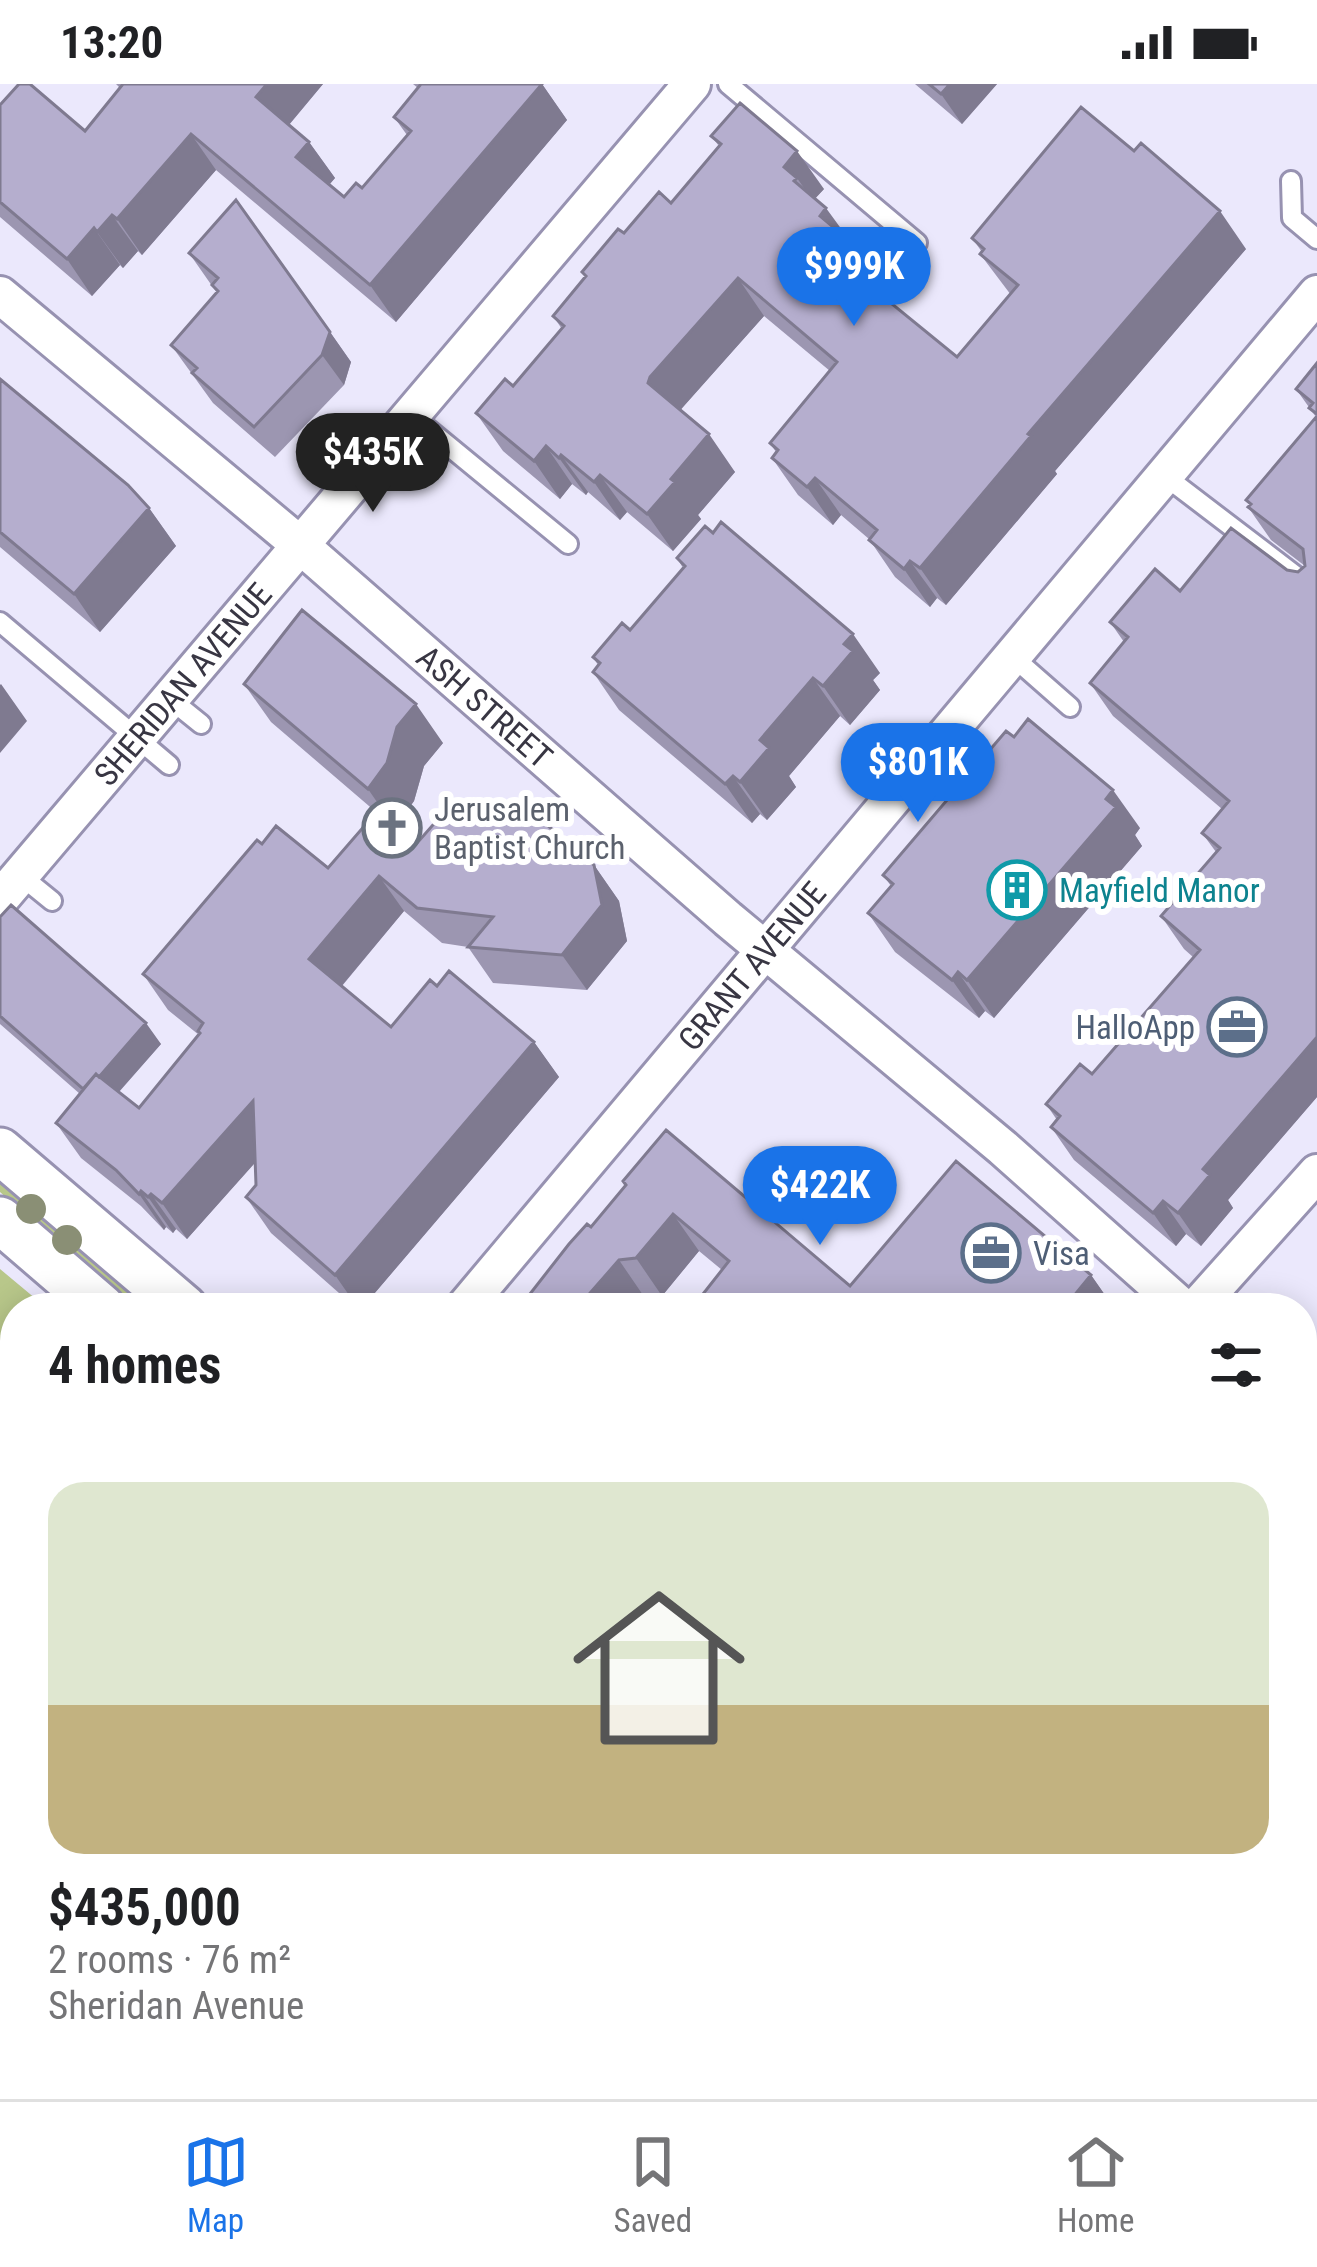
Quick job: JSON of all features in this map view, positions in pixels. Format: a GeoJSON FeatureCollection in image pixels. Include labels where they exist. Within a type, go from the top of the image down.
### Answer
{"type":"FeatureCollection","features":[{"type":"Feature","properties":{"kind":"street","name":"SHERIDAN AVENUE"},"geometry":{"type":"LineString","coordinates":[[10,887],[300,545],[345,503],[411,415],[692,84]]}},
{"type":"Feature","properties":{"kind":"street","name":"GRANT AVENUE"},"geometry":{"type":"LineString","coordinates":[[477,1293],[1317,295]]}},
{"type":"Feature","properties":{"kind":"street","name":"ASH STREET"},"geometry":{"type":"LineString","coordinates":[[0,296],[512,714],[765,951],[1003,1148],[1166,1293]]}},
{"type":"Feature","properties":{"kind":"street"},"geometry":{"type":"LineString","coordinates":[[0,1151],[166,1293]]}},
{"type":"Feature","properties":{"kind":"street"},"geometry":{"type":"LineString","coordinates":[[1209,1293],[1317,1173]]}},
{"type":"Feature","properties":{"kind":"street"},"geometry":{"type":"LineString","coordinates":[[0,1220],[85,1293]]}},
{"type":"Feature","properties":{"kind":"lane"},"geometry":{"type":"LineString","coordinates":[[728,84],[917,243]]}},
{"type":"Feature","properties":{"kind":"lane"},"geometry":{"type":"LineString","coordinates":[[1291,181],[1292,218],[1317,239]]}},
{"type":"Feature","properties":{"kind":"lane"},"geometry":{"type":"LineString","coordinates":[[411,415],[568,544]]}},
{"type":"Feature","properties":{"kind":"lane"},"geometry":{"type":"LineString","coordinates":[[1165,476],[1317,592]]}},
{"type":"Feature","properties":{"kind":"lane"},"geometry":{"type":"LineString","coordinates":[[0,622],[169,764]]}},
{"type":"Feature","properties":{"kind":"lane"},"geometry":{"type":"LineString","coordinates":[[1013,657],[1070,707]]}},
{"type":"Feature","properties":{"kind":"lane"},"geometry":{"type":"LineString","coordinates":[[170,699],[201,724]]}},
{"type":"Feature","properties":{"kind":"lane"},"geometry":{"type":"LineString","coordinates":[[10,887],[52,901]]}},
{"type":"Feature","properties":{"kind":"green space"},"geometry":{"type":"Polygon","coordinates":[[[0,1175],[134,1293],[112,1293],[0,1192],[0,1175]]]}},
{"type":"Feature","properties":{"kind":"green space"},"geometry":{"type":"Polygon","coordinates":[[[0,1269],[29,1293],[0,1293],[0,1269]]]}},
{"type":"Feature","properties":{"kind":"building"},"geometry":{"type":"Polygon","coordinates":[[[19,84],[30,84],[85,131],[123,84],[267,84],[256,97],[309,142],[296,157],[344,197],[356,183],[362,188],[411,131],[394,117],[421,84],[542,84],[370,285],[191,134],[117,219],[112,215],[97,232],[94,228],[67,259],[0,202],[0,105],[19,84]]]}},
{"type":"Feature","properties":{"kind":"building"},"geometry":{"type":"Polygon","coordinates":[[[929,84],[950,84],[941,94],[929,84]]]}},
{"type":"Feature","properties":{"kind":"building"},"geometry":{"type":"Polygon","coordinates":[[[740,103],[797,151],[784,167],[826,208],[820,216],[862,251],[858,256],[863,261],[854,273],[957,357],[1018,285],[980,254],[984,249],[972,238],[1081,107],[1134,151],[1141,143],[1220,211],[920,568],[910,561],[904,569],[869,540],[877,530],[815,478],[807,487],[772,458],[778,450],[770,443],[837,362],[738,278],[650,377],[648,383],[709,434],[647,514],[600,475],[594,482],[546,446],[534,461],[476,413],[505,379],[513,386],[564,326],[553,316],[618,229],[624,233],[659,192],[671,203],[721,144],[711,136],[740,103]]]}},
{"type":"Feature","properties":{"kind":"building"},"geometry":{"type":"Polygon","coordinates":[[[236,200],[330,332],[322,355],[254,427],[192,373],[197,368],[171,345],[218,291],[212,285],[218,278],[189,253],[236,200]]]}},
{"type":"Feature","properties":{"kind":"building"},"geometry":{"type":"Polygon","coordinates":[[[1317,363],[1317,414],[1309,408],[1313,403],[1296,389],[1317,363]]]}},
{"type":"Feature","properties":{"kind":"building"},"geometry":{"type":"Polygon","coordinates":[[[0,379],[128,485],[149,508],[74,594],[0,532],[0,379]]]}},
{"type":"Feature","properties":{"kind":"building"},"geometry":{"type":"Polygon","coordinates":[[[1317,416],[1317,1037],[1203,1169],[1210,1175],[1178,1213],[1163,1201],[1153,1213],[1051,1127],[1060,1116],[1046,1104],[1080,1064],[1092,1074],[1200,950],[1161,916],[1220,848],[1202,833],[1229,801],[1090,683],[1128,637],[1110,622],[1155,569],[1180,591],[1231,528],[1287,570],[1298,572],[1305,566],[1303,549],[1248,507],[1251,504],[1246,500],[1317,416]]]}},
{"type":"Feature","properties":{"kind":"building"},"geometry":{"type":"Polygon","coordinates":[[[721,522],[853,634],[844,644],[853,651],[823,686],[813,678],[760,740],[769,748],[740,782],[733,776],[725,784],[593,672],[600,663],[593,657],[622,623],[630,630],[685,566],[677,558],[705,526],[713,533],[721,522]]]}},
{"type":"Feature","properties":{"kind":"building"},"geometry":{"type":"Polygon","coordinates":[[[302,610],[416,704],[397,727],[387,763],[368,789],[244,684],[302,610]]]}},
{"type":"Feature","properties":{"kind":"building"},"geometry":{"type":"Polygon","coordinates":[[[1028,719],[1113,790],[1106,799],[1116,807],[967,980],[958,972],[952,980],[868,913],[893,884],[883,875],[1006,731],[1014,737],[1028,719]]]}},
{"type":"Feature","properties":{"kind":"building"},"geometry":{"type":"Polygon","coordinates":[[[453,802],[539,818],[594,865],[602,905],[562,955],[468,947],[493,917],[417,908],[379,876],[309,959],[391,1027],[430,980],[437,986],[449,971],[534,1042],[335,1275],[246,1197],[256,1185],[253,1101],[162,1203],[151,1194],[139,1194],[56,1123],[96,1074],[139,1108],[200,1033],[203,1023],[143,974],[257,840],[262,844],[276,826],[328,868],[379,809],[418,842],[453,802]]]}},
{"type":"Feature","properties":{"kind":"building"},"geometry":{"type":"Polygon","coordinates":[[[11,905],[146,1023],[83,1089],[0,1016],[0,917],[11,905]]]}},
{"type":"Feature","properties":{"kind":"building"},"geometry":{"type":"Polygon","coordinates":[[[666,1130],[850,1286],[956,1161],[1091,1275],[1076,1293],[704,1293],[729,1261],[673,1214],[636,1258],[619,1260],[590,1293],[531,1293],[569,1244],[587,1224],[591,1227],[626,1185],[623,1181],[666,1130]]]}},
{"type":"Feature","properties":{"kind":"place","name":"Jerusalem Baptist Church"},"geometry":{"type":"Point","coordinates":[392,828]}},
{"type":"Feature","properties":{"kind":"place","name":"Mayfield Manor"},"geometry":{"type":"Point","coordinates":[1017,890]}},
{"type":"Feature","properties":{"kind":"place","name":"HalloApp"},"geometry":{"type":"Point","coordinates":[1237,1027]}},
{"type":"Feature","properties":{"kind":"place","name":"Visa"},"geometry":{"type":"Point","coordinates":[991,1253]}}]}
